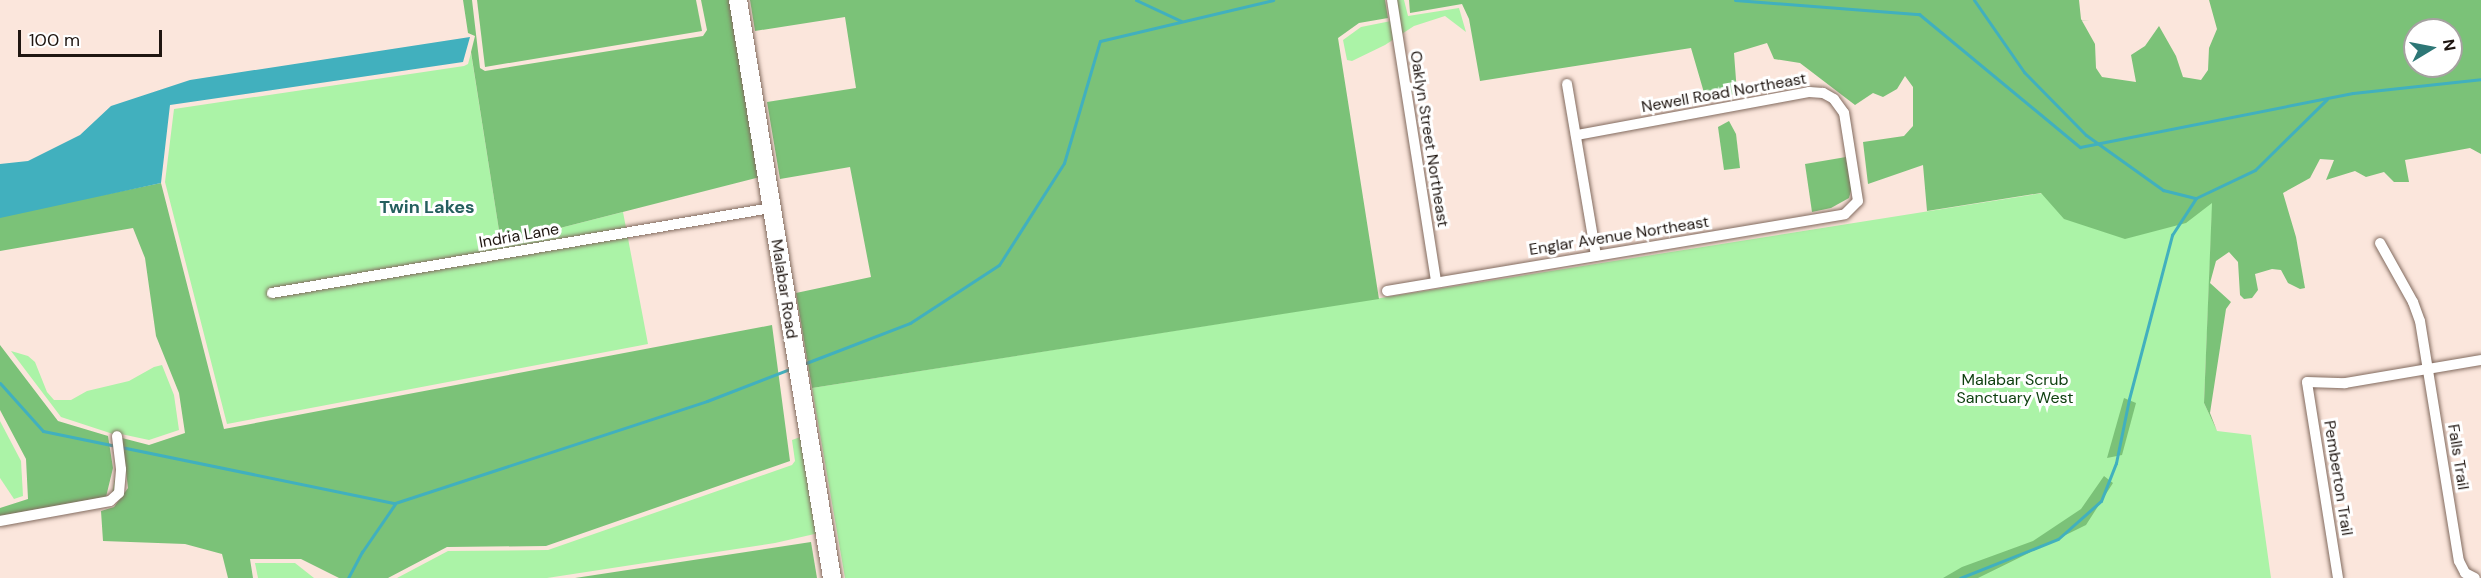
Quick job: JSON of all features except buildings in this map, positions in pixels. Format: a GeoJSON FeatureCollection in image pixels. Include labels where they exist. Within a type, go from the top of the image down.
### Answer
{"type":"FeatureCollection","features":[{"type":"Feature","properties":{"kind":"main road","name":"Malabar Road"},"geometry":{"type":"LineString","coordinates":[[738,0],[832,578]]}},
{"type":"Feature","properties":{"kind":"street","name":"Oaklyn Street Northeast"},"geometry":{"type":"LineString","coordinates":[[1392,0],[1436,282]]}},
{"type":"Feature","properties":{"kind":"street"},"geometry":{"type":"LineString","coordinates":[[1567,84],[1596,256]]}},
{"type":"Feature","properties":{"kind":"street","name":"Newell Road Northeast"},"geometry":{"type":"LineString","coordinates":[[1576,135],[1809,92],[1823,93],[1839,105],[1848,126],[1859,194],[1854,208]]}},
{"type":"Feature","properties":{"kind":"street","name":"Indria Lane"},"geometry":{"type":"LineString","coordinates":[[272,293],[771,208]]}},
{"type":"Feature","properties":{"kind":"street","name":"Englar Avenue Northeast"},"geometry":{"type":"LineString","coordinates":[[1387,291],[1845,214],[1854,208]]}},
{"type":"Feature","properties":{"kind":"street","name":"Falls Trail"},"geometry":{"type":"LineString","coordinates":[[2380,243],[2413,302],[2420,321],[2459,561],[2464,573],[2475,578]]}},
{"type":"Feature","properties":{"kind":"street"},"geometry":{"type":"LineString","coordinates":[[2429,368],[2481,360]]}},
{"type":"Feature","properties":{"kind":"street","name":"Pemberton Trail"},"geometry":{"type":"LineString","coordinates":[[2338,578],[2307,382],[2345,382],[2429,368]]}},
{"type":"Feature","properties":{"kind":"street"},"geometry":{"type":"LineString","coordinates":[[0,521],[110,501],[119,493],[120,451],[117,436]]}},
{"type":"Feature","properties":{"kind":"green space"},"geometry":{"type":"Polygon","coordinates":[[[463,0],[472,0],[480,68],[485,71],[703,36],[707,30],[701,0],[733,0],[760,177],[501,243],[471,52],[475,36],[468,33],[463,0]]]}},
{"type":"Feature","properties":{"kind":"green space"},"geometry":{"type":"Polygon","coordinates":[[[477,0],[696,0],[702,31],[485,67],[477,0]]]}},
{"type":"Feature","properties":{"kind":"green space"},"geometry":{"type":"Polygon","coordinates":[[[750,0],[1385,0],[1388,18],[1359,23],[1338,38],[1379,299],[812,388],[796,293],[871,277],[850,167],[780,179],[767,102],[856,88],[845,17],[755,31],[750,0]]]}},
{"type":"Feature","properties":{"kind":"green space"},"geometry":{"type":"Polygon","coordinates":[[[1390,0],[1404,0],[1408,16],[1459,8],[1466,32],[1445,16],[1414,26],[1385,45],[1352,61],[1347,60],[1343,40],[1361,27],[1391,21],[1390,0]]]}},
{"type":"Feature","properties":{"kind":"green space"},"geometry":{"type":"Polygon","coordinates":[[[1409,0],[2079,0],[2081,19],[2095,44],[2096,68],[2102,77],[2136,82],[2131,55],[2145,46],[2159,26],[2176,56],[2183,77],[2201,80],[2208,70],[2209,48],[2217,29],[2209,0],[2481,0],[2481,154],[2470,148],[2405,160],[2409,182],[2394,182],[2384,172],[2366,177],[2355,171],[2326,180],[2334,160],[2320,159],[2310,178],[2283,193],[2296,237],[2305,288],[2300,289],[2288,283],[2281,270],[2272,269],[2255,274],[2258,290],[2252,298],[2244,299],[2240,295],[2238,262],[2229,252],[2216,261],[2210,283],[2231,302],[2226,309],[2210,413],[2217,431],[2204,403],[2212,203],[2186,223],[2125,239],[2064,219],[2041,193],[1927,211],[1923,165],[1868,184],[1863,142],[1904,136],[1913,126],[1913,87],[1905,76],[1897,89],[1883,97],[1873,93],[1855,105],[1800,63],[1774,59],[1767,43],[1734,53],[1737,93],[1707,103],[1691,48],[1480,81],[1469,19],[1462,4],[1410,13],[1409,0]]]}},
{"type":"Feature","properties":{"kind":"green space"},"geometry":{"type":"Polygon","coordinates":[[[471,53],[501,243],[623,212],[648,344],[227,424],[165,182],[174,109],[464,66],[468,64],[471,53]]]}},
{"type":"Feature","properties":{"kind":"green space"},"geometry":{"type":"Polygon","coordinates":[[[1729,121],[1736,134],[1740,168],[1724,170],[1718,127],[1729,121]]]}},
{"type":"Feature","properties":{"kind":"green space"},"geometry":{"type":"Polygon","coordinates":[[[1846,157],[1852,187],[1849,198],[1831,208],[1812,212],[1805,164],[1846,157]]]}},
{"type":"Feature","properties":{"kind":"green space","name":"Malabar Scrub Sanctuary West"},"geometry":{"type":"Polygon","coordinates":[[[2214,166],[2204,403],[2217,431],[2251,435],[2271,578],[845,578],[812,388],[2214,166]]]}},
{"type":"Feature","properties":{"kind":"green space"},"geometry":{"type":"Polygon","coordinates":[[[161,183],[224,429],[772,325],[790,461],[546,546],[447,547],[388,578],[339,578],[301,559],[250,559],[253,578],[228,578],[222,554],[185,544],[103,541],[101,511],[114,507],[128,488],[122,438],[149,445],[185,433],[179,393],[156,336],[145,258],[133,228],[0,251],[0,216],[161,183]]]}},
{"type":"Feature","properties":{"kind":"green space"},"geometry":{"type":"Polygon","coordinates":[[[0,345],[58,421],[108,436],[113,468],[106,497],[0,516],[0,508],[28,499],[26,459],[0,410],[0,345]]]}},
{"type":"Feature","properties":{"kind":"green space"},"geometry":{"type":"Polygon","coordinates":[[[11,351],[28,356],[35,362],[47,392],[54,400],[71,400],[87,391],[129,381],[162,365],[174,395],[179,430],[149,440],[121,434],[123,487],[111,497],[117,469],[113,434],[61,417],[11,351]]]}},
{"type":"Feature","properties":{"kind":"green space"},"geometry":{"type":"Polygon","coordinates":[[[2124,398],[2136,403],[2122,455],[2107,458],[2124,398]]]}},
{"type":"Feature","properties":{"kind":"green space"},"geometry":{"type":"Polygon","coordinates":[[[0,421],[21,461],[23,496],[14,499],[0,478],[0,421]]]}},
{"type":"Feature","properties":{"kind":"green space"},"geometry":{"type":"Polygon","coordinates":[[[803,436],[819,533],[775,543],[547,578],[397,578],[448,551],[548,550],[792,465],[795,461],[792,440],[803,436]]]}},
{"type":"Feature","properties":{"kind":"green space"},"geometry":{"type":"Polygon","coordinates":[[[2104,476],[2113,483],[2086,525],[1978,578],[1943,578],[1962,567],[2033,541],[2081,509],[2104,476]]]}},
{"type":"Feature","properties":{"kind":"green space"},"geometry":{"type":"Polygon","coordinates":[[[811,542],[817,578],[575,578],[811,542]]]}},
{"type":"Feature","properties":{"kind":"green space"},"geometry":{"type":"Polygon","coordinates":[[[255,563],[295,563],[314,578],[258,578],[255,563]]]}},
{"type":"Feature","properties":{"kind":"water"},"geometry":{"type":"Polygon","coordinates":[[[470,37],[463,62],[170,105],[161,183],[0,218],[0,164],[28,161],[80,135],[111,106],[190,80],[470,37]]]}},
{"type":"Feature","properties":{"kind":"waterway"},"geometry":{"type":"LineString","coordinates":[[1136,0],[1181,21]]}},
{"type":"Feature","properties":{"kind":"waterway"},"geometry":{"type":"LineString","coordinates":[[806,363],[910,323],[999,265],[1064,163],[1100,41],[1273,0]]}},
{"type":"Feature","properties":{"kind":"waterway"},"geometry":{"type":"LineString","coordinates":[[1735,0],[1919,14],[2080,147],[2353,93],[2481,79]]}},
{"type":"Feature","properties":{"kind":"waterway"},"geometry":{"type":"LineString","coordinates":[[1974,0],[2024,72],[2086,135],[2163,190],[2196,198]]}},
{"type":"Feature","properties":{"kind":"waterway"},"geometry":{"type":"LineString","coordinates":[[1960,578],[2058,539],[2101,501],[2116,463],[2129,399],[2172,235],[2196,198],[2255,170],[2327,99]]}},
{"type":"Feature","properties":{"kind":"waterway"},"geometry":{"type":"LineString","coordinates":[[0,383],[43,431],[395,503],[707,401],[790,369]]}},
{"type":"Feature","properties":{"kind":"waterway"},"geometry":{"type":"LineString","coordinates":[[348,578],[362,552],[395,504]]}},
{"type":"Feature","properties":{"kind":"district","name":"Twin Lakes"},"geometry":{"type":"Point","coordinates":[427,207]}}]}
